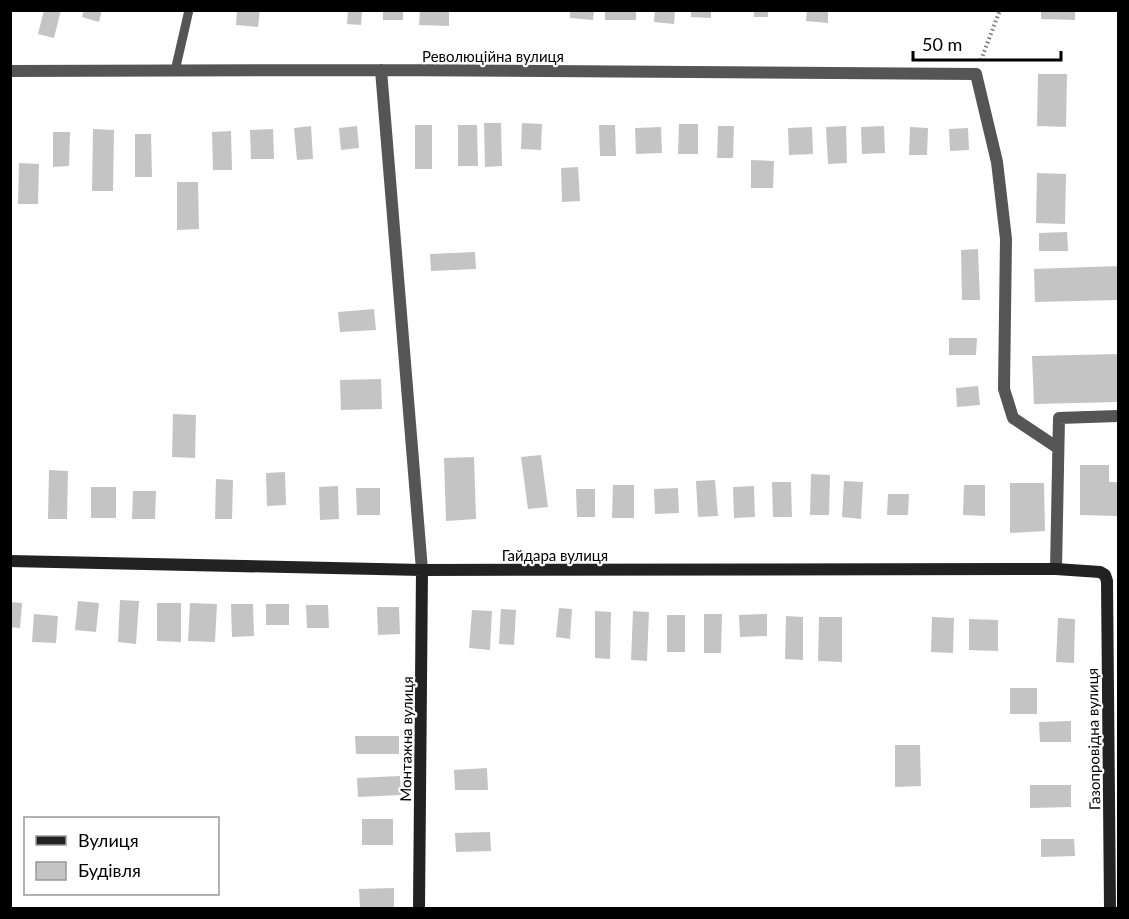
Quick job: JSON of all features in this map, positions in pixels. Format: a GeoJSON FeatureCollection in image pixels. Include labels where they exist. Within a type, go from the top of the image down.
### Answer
{"type":"FeatureCollection","features":[{"type":"Feature","properties":{"kind":"street","name":"Революційна вулиця"},"geometry":{"type":"LineString","coordinates":[[10,71],[381,70],[976,74]]}},
{"type":"Feature","properties":{"kind":"street"},"geometry":{"type":"LineString","coordinates":[[381,70],[422,570]]}},
{"type":"Feature","properties":{"kind":"street"},"geometry":{"type":"LineString","coordinates":[[976,74],[997,162],[1006,239],[1004,389],[1013,418],[1058,448]]}},
{"type":"Feature","properties":{"kind":"street"},"geometry":{"type":"LineString","coordinates":[[1056,570],[1059,418],[1119,416]]}},
{"type":"Feature","properties":{"kind":"street","name":"Гайдара вулиця"},"geometry":{"type":"LineString","coordinates":[[10,561],[422,570],[1056,570],[1100,572]]}},
{"type":"Feature","properties":{"kind":"street","name":"Монтажна вулиця"},"geometry":{"type":"LineString","coordinates":[[419,909],[422,570]]}},
{"type":"Feature","properties":{"kind":"street","name":"Газопровідна вулиця"},"geometry":{"type":"LineString","coordinates":[[1100,572],[1105,575],[1107,581],[1110,909]]}},
{"type":"Feature","properties":{"kind":"lane"},"geometry":{"type":"LineString","coordinates":[[175,71],[189,10]]}},
{"type":"Feature","properties":{"kind":"path"},"geometry":{"type":"LineString","coordinates":[[976,74],[1000,10]]}},
{"type":"Feature","properties":{"kind":"building"},"geometry":{"type":"Polygon","coordinates":[[[44,10],[61,10],[54,38],[38,34],[44,10]]]}},
{"type":"Feature","properties":{"kind":"building"},"geometry":{"type":"Polygon","coordinates":[[[84,10],[102,10],[99,22],[82,17],[84,10]]]}},
{"type":"Feature","properties":{"kind":"building"},"geometry":{"type":"Polygon","coordinates":[[[237,10],[260,10],[258,27],[236,25],[237,10]]]}},
{"type":"Feature","properties":{"kind":"building"},"geometry":{"type":"Polygon","coordinates":[[[348,10],[362,10],[361,25],[347,24],[348,10]]]}},
{"type":"Feature","properties":{"kind":"building"},"geometry":{"type":"Polygon","coordinates":[[[383,10],[403,10],[403,20],[383,20],[383,10]]]}},
{"type":"Feature","properties":{"kind":"building"},"geometry":{"type":"Polygon","coordinates":[[[420,10],[449,10],[449,26],[419,25],[420,10]]]}},
{"type":"Feature","properties":{"kind":"building"},"geometry":{"type":"Polygon","coordinates":[[[570,10],[594,10],[593,20],[570,18],[570,10]]]}},
{"type":"Feature","properties":{"kind":"building"},"geometry":{"type":"Polygon","coordinates":[[[605,10],[636,10],[636,20],[605,20],[605,10]]]}},
{"type":"Feature","properties":{"kind":"building"},"geometry":{"type":"Polygon","coordinates":[[[655,10],[675,10],[674,24],[654,22],[655,10]]]}},
{"type":"Feature","properties":{"kind":"building"},"geometry":{"type":"Polygon","coordinates":[[[691,10],[711,10],[711,18],[691,17],[691,10]]]}},
{"type":"Feature","properties":{"kind":"building"},"geometry":{"type":"Polygon","coordinates":[[[754,10],[768,10],[768,17],[754,17],[754,10]]]}},
{"type":"Feature","properties":{"kind":"building"},"geometry":{"type":"Polygon","coordinates":[[[807,10],[828,10],[828,23],[806,21],[807,10]]]}},
{"type":"Feature","properties":{"kind":"building"},"geometry":{"type":"Polygon","coordinates":[[[1041,10],[1075,10],[1075,20],[1041,19],[1041,10]]]}},
{"type":"Feature","properties":{"kind":"building"},"geometry":{"type":"Polygon","coordinates":[[[1038,74],[1067,74],[1066,127],[1037,126],[1038,74]]]}},
{"type":"Feature","properties":{"kind":"building"},"geometry":{"type":"Polygon","coordinates":[[[484,123],[501,123],[502,166],[485,167],[484,123]]]}},
{"type":"Feature","properties":{"kind":"building"},"geometry":{"type":"Polygon","coordinates":[[[522,123],[542,124],[541,150],[521,149],[522,123]]]}},
{"type":"Feature","properties":{"kind":"building"},"geometry":{"type":"Polygon","coordinates":[[[679,124],[698,124],[698,154],[678,154],[679,124]]]}},
{"type":"Feature","properties":{"kind":"building"},"geometry":{"type":"Polygon","coordinates":[[[415,125],[432,125],[432,169],[415,169],[415,125]]]}},
{"type":"Feature","properties":{"kind":"building"},"geometry":{"type":"Polygon","coordinates":[[[458,125],[477,125],[478,166],[458,166],[458,125]]]}},
{"type":"Feature","properties":{"kind":"building"},"geometry":{"type":"Polygon","coordinates":[[[599,125],[615,125],[616,156],[600,156],[599,125]]]}},
{"type":"Feature","properties":{"kind":"building"},"geometry":{"type":"Polygon","coordinates":[[[311,126],[313,159],[297,160],[294,128],[311,126]]]}},
{"type":"Feature","properties":{"kind":"building"},"geometry":{"type":"Polygon","coordinates":[[[357,126],[359,148],[341,150],[339,128],[357,126]]]}},
{"type":"Feature","properties":{"kind":"building"},"geometry":{"type":"Polygon","coordinates":[[[718,126],[734,126],[733,158],[717,158],[718,126]]]}},
{"type":"Feature","properties":{"kind":"building"},"geometry":{"type":"Polygon","coordinates":[[[846,126],[847,163],[828,164],[826,127],[846,126]]]}},
{"type":"Feature","properties":{"kind":"building"},"geometry":{"type":"Polygon","coordinates":[[[884,126],[885,153],[862,154],[861,127],[884,126]]]}},
{"type":"Feature","properties":{"kind":"building"},"geometry":{"type":"Polygon","coordinates":[[[661,127],[662,153],[636,154],[635,128],[661,127]]]}},
{"type":"Feature","properties":{"kind":"building"},"geometry":{"type":"Polygon","coordinates":[[[812,127],[813,154],[789,155],[788,128],[812,127]]]}},
{"type":"Feature","properties":{"kind":"building"},"geometry":{"type":"Polygon","coordinates":[[[910,127],[928,128],[927,155],[909,155],[910,127]]]}},
{"type":"Feature","properties":{"kind":"building"},"geometry":{"type":"Polygon","coordinates":[[[968,128],[969,150],[950,151],[949,129],[968,128]]]}},
{"type":"Feature","properties":{"kind":"building"},"geometry":{"type":"Polygon","coordinates":[[[93,129],[114,130],[113,191],[92,191],[93,129]]]}},
{"type":"Feature","properties":{"kind":"building"},"geometry":{"type":"Polygon","coordinates":[[[273,129],[274,159],[251,159],[250,130],[273,129]]]}},
{"type":"Feature","properties":{"kind":"building"},"geometry":{"type":"Polygon","coordinates":[[[231,131],[232,170],[213,170],[212,132],[231,131]]]}},
{"type":"Feature","properties":{"kind":"building"},"geometry":{"type":"Polygon","coordinates":[[[53,132],[70,132],[69,166],[53,167],[53,132]]]}},
{"type":"Feature","properties":{"kind":"building"},"geometry":{"type":"Polygon","coordinates":[[[135,134],[151,134],[152,177],[135,177],[135,134]]]}},
{"type":"Feature","properties":{"kind":"building"},"geometry":{"type":"Polygon","coordinates":[[[751,160],[774,161],[773,188],[751,188],[751,160]]]}},
{"type":"Feature","properties":{"kind":"building"},"geometry":{"type":"Polygon","coordinates":[[[19,163],[39,164],[38,204],[18,204],[19,163]]]}},
{"type":"Feature","properties":{"kind":"building"},"geometry":{"type":"Polygon","coordinates":[[[578,167],[580,201],[562,202],[561,168],[578,167]]]}},
{"type":"Feature","properties":{"kind":"building"},"geometry":{"type":"Polygon","coordinates":[[[1037,173],[1066,174],[1065,224],[1036,223],[1037,173]]]}},
{"type":"Feature","properties":{"kind":"building"},"geometry":{"type":"Polygon","coordinates":[[[177,182],[198,182],[199,229],[177,230],[177,182]]]}},
{"type":"Feature","properties":{"kind":"building"},"geometry":{"type":"Polygon","coordinates":[[[1067,232],[1068,251],[1039,251],[1039,233],[1067,232]]]}},
{"type":"Feature","properties":{"kind":"building"},"geometry":{"type":"Polygon","coordinates":[[[978,249],[980,300],[962,300],[961,250],[978,249]]]}},
{"type":"Feature","properties":{"kind":"building"},"geometry":{"type":"Polygon","coordinates":[[[475,252],[476,269],[431,271],[430,254],[475,252]]]}},
{"type":"Feature","properties":{"kind":"building"},"geometry":{"type":"Polygon","coordinates":[[[1118,266],[1118,300],[1035,302],[1034,269],[1118,266]]]}},
{"type":"Feature","properties":{"kind":"building"},"geometry":{"type":"Polygon","coordinates":[[[374,309],[376,330],[340,332],[338,312],[374,309]]]}},
{"type":"Feature","properties":{"kind":"building"},"geometry":{"type":"Polygon","coordinates":[[[949,338],[977,338],[976,355],[949,355],[949,338]]]}},
{"type":"Feature","properties":{"kind":"building"},"geometry":{"type":"Polygon","coordinates":[[[1118,354],[1118,402],[1034,404],[1032,356],[1118,354]]]}},
{"type":"Feature","properties":{"kind":"building"},"geometry":{"type":"Polygon","coordinates":[[[381,379],[382,409],[341,410],[340,380],[381,379]]]}},
{"type":"Feature","properties":{"kind":"building"},"geometry":{"type":"Polygon","coordinates":[[[978,386],[980,405],[957,407],[956,388],[978,386]]]}},
{"type":"Feature","properties":{"kind":"building"},"geometry":{"type":"Polygon","coordinates":[[[173,414],[196,415],[195,458],[172,457],[173,414]]]}},
{"type":"Feature","properties":{"kind":"building"},"geometry":{"type":"Polygon","coordinates":[[[541,455],[548,507],[528,509],[521,457],[541,455]]]}},
{"type":"Feature","properties":{"kind":"building"},"geometry":{"type":"Polygon","coordinates":[[[474,457],[476,519],[446,521],[444,458],[474,457]]]}},
{"type":"Feature","properties":{"kind":"building"},"geometry":{"type":"Polygon","coordinates":[[[1080,465],[1109,465],[1109,482],[1118,482],[1118,516],[1080,515],[1080,465]]]}},
{"type":"Feature","properties":{"kind":"building"},"geometry":{"type":"Polygon","coordinates":[[[49,470],[68,471],[67,519],[48,519],[49,470]]]}},
{"type":"Feature","properties":{"kind":"building"},"geometry":{"type":"Polygon","coordinates":[[[285,472],[286,505],[267,506],[266,473],[285,472]]]}},
{"type":"Feature","properties":{"kind":"building"},"geometry":{"type":"Polygon","coordinates":[[[811,474],[830,475],[829,515],[810,515],[811,474]]]}},
{"type":"Feature","properties":{"kind":"building"},"geometry":{"type":"Polygon","coordinates":[[[216,479],[233,480],[232,519],[215,519],[216,479]]]}},
{"type":"Feature","properties":{"kind":"building"},"geometry":{"type":"Polygon","coordinates":[[[715,480],[718,516],[698,517],[696,481],[715,480]]]}},
{"type":"Feature","properties":{"kind":"building"},"geometry":{"type":"Polygon","coordinates":[[[844,481],[863,482],[861,519],[842,517],[844,481]]]}},
{"type":"Feature","properties":{"kind":"building"},"geometry":{"type":"Polygon","coordinates":[[[772,482],[791,482],[792,517],[773,517],[772,482]]]}},
{"type":"Feature","properties":{"kind":"building"},"geometry":{"type":"Polygon","coordinates":[[[1010,483],[1044,483],[1045,531],[1010,533],[1010,483]]]}},
{"type":"Feature","properties":{"kind":"building"},"geometry":{"type":"Polygon","coordinates":[[[613,485],[634,485],[634,518],[612,518],[613,485]]]}},
{"type":"Feature","properties":{"kind":"building"},"geometry":{"type":"Polygon","coordinates":[[[964,485],[985,485],[985,516],[963,515],[964,485]]]}},
{"type":"Feature","properties":{"kind":"building"},"geometry":{"type":"Polygon","coordinates":[[[338,486],[339,519],[320,520],[319,487],[338,486]]]}},
{"type":"Feature","properties":{"kind":"building"},"geometry":{"type":"Polygon","coordinates":[[[754,486],[755,517],[734,518],[733,487],[754,486]]]}},
{"type":"Feature","properties":{"kind":"building"},"geometry":{"type":"Polygon","coordinates":[[[91,487],[116,487],[116,518],[91,518],[91,487]]]}},
{"type":"Feature","properties":{"kind":"building"},"geometry":{"type":"Polygon","coordinates":[[[356,488],[380,488],[380,515],[357,515],[356,488]]]}},
{"type":"Feature","properties":{"kind":"building"},"geometry":{"type":"Polygon","coordinates":[[[678,488],[679,513],[655,514],[654,489],[678,488]]]}},
{"type":"Feature","properties":{"kind":"building"},"geometry":{"type":"Polygon","coordinates":[[[576,489],[595,489],[595,517],[577,517],[576,489]]]}},
{"type":"Feature","properties":{"kind":"building"},"geometry":{"type":"Polygon","coordinates":[[[133,491],[156,491],[155,519],[132,519],[133,491]]]}},
{"type":"Feature","properties":{"kind":"building"},"geometry":{"type":"Polygon","coordinates":[[[888,494],[909,494],[908,515],[887,515],[888,494]]]}},
{"type":"Feature","properties":{"kind":"building"},"geometry":{"type":"Polygon","coordinates":[[[120,600],[139,601],[136,644],[118,642],[120,600]]]}},
{"type":"Feature","properties":{"kind":"building"},"geometry":{"type":"Polygon","coordinates":[[[78,601],[99,603],[96,632],[75,630],[78,601]]]}},
{"type":"Feature","properties":{"kind":"building"},"geometry":{"type":"Polygon","coordinates":[[[10,602],[22,603],[20,628],[10,627],[10,602]]]}},
{"type":"Feature","properties":{"kind":"building"},"geometry":{"type":"Polygon","coordinates":[[[157,603],[181,603],[181,642],[157,641],[157,603]]]}},
{"type":"Feature","properties":{"kind":"building"},"geometry":{"type":"Polygon","coordinates":[[[190,603],[217,604],[215,642],[188,641],[190,603]]]}},
{"type":"Feature","properties":{"kind":"building"},"geometry":{"type":"Polygon","coordinates":[[[231,604],[253,604],[254,636],[232,637],[231,604]]]}},
{"type":"Feature","properties":{"kind":"building"},"geometry":{"type":"Polygon","coordinates":[[[266,604],[289,604],[289,625],[266,625],[266,604]]]}},
{"type":"Feature","properties":{"kind":"building"},"geometry":{"type":"Polygon","coordinates":[[[306,605],[328,605],[329,628],[307,628],[306,605]]]}},
{"type":"Feature","properties":{"kind":"building"},"geometry":{"type":"Polygon","coordinates":[[[377,607],[399,607],[400,634],[378,635],[377,607]]]}},
{"type":"Feature","properties":{"kind":"building"},"geometry":{"type":"Polygon","coordinates":[[[559,608],[572,609],[570,639],[556,637],[559,608]]]}},
{"type":"Feature","properties":{"kind":"building"},"geometry":{"type":"Polygon","coordinates":[[[501,609],[516,610],[514,645],[499,644],[501,609]]]}},
{"type":"Feature","properties":{"kind":"building"},"geometry":{"type":"Polygon","coordinates":[[[472,610],[492,611],[490,650],[469,648],[472,610]]]}},
{"type":"Feature","properties":{"kind":"building"},"geometry":{"type":"Polygon","coordinates":[[[595,611],[611,612],[610,659],[595,658],[595,611]]]}},
{"type":"Feature","properties":{"kind":"building"},"geometry":{"type":"Polygon","coordinates":[[[633,611],[649,612],[647,661],[631,660],[633,611]]]}},
{"type":"Feature","properties":{"kind":"building"},"geometry":{"type":"Polygon","coordinates":[[[34,614],[58,616],[56,643],[32,642],[34,614]]]}},
{"type":"Feature","properties":{"kind":"building"},"geometry":{"type":"Polygon","coordinates":[[[704,614],[722,614],[721,653],[704,653],[704,614]]]}},
{"type":"Feature","properties":{"kind":"building"},"geometry":{"type":"Polygon","coordinates":[[[767,614],[767,636],[740,637],[739,615],[767,614]]]}},
{"type":"Feature","properties":{"kind":"building"},"geometry":{"type":"Polygon","coordinates":[[[667,615],[685,615],[685,652],[667,652],[667,615]]]}},
{"type":"Feature","properties":{"kind":"building"},"geometry":{"type":"Polygon","coordinates":[[[786,616],[803,617],[803,660],[785,659],[786,616]]]}},
{"type":"Feature","properties":{"kind":"building"},"geometry":{"type":"Polygon","coordinates":[[[819,617],[842,617],[842,662],[818,661],[819,617]]]}},
{"type":"Feature","properties":{"kind":"building"},"geometry":{"type":"Polygon","coordinates":[[[932,617],[954,618],[953,653],[931,652],[932,617]]]}},
{"type":"Feature","properties":{"kind":"building"},"geometry":{"type":"Polygon","coordinates":[[[1058,618],[1075,619],[1074,663],[1056,662],[1058,618]]]}},
{"type":"Feature","properties":{"kind":"building"},"geometry":{"type":"Polygon","coordinates":[[[969,619],[998,620],[998,651],[969,650],[969,619]]]}},
{"type":"Feature","properties":{"kind":"building"},"geometry":{"type":"Polygon","coordinates":[[[1010,688],[1037,688],[1037,714],[1010,714],[1010,688]]]}},
{"type":"Feature","properties":{"kind":"building"},"geometry":{"type":"Polygon","coordinates":[[[1071,721],[1071,742],[1040,742],[1039,722],[1071,721]]]}},
{"type":"Feature","properties":{"kind":"building"},"geometry":{"type":"Polygon","coordinates":[[[355,736],[399,736],[399,754],[356,754],[355,736]]]}},
{"type":"Feature","properties":{"kind":"building"},"geometry":{"type":"Polygon","coordinates":[[[895,745],[920,745],[921,786],[895,787],[895,745]]]}},
{"type":"Feature","properties":{"kind":"building"},"geometry":{"type":"Polygon","coordinates":[[[487,768],[488,790],[455,790],[454,770],[487,768]]]}},
{"type":"Feature","properties":{"kind":"building"},"geometry":{"type":"Polygon","coordinates":[[[400,776],[401,795],[358,797],[357,778],[400,776]]]}},
{"type":"Feature","properties":{"kind":"building"},"geometry":{"type":"Polygon","coordinates":[[[1030,785],[1071,785],[1071,807],[1030,808],[1030,785]]]}},
{"type":"Feature","properties":{"kind":"building"},"geometry":{"type":"Polygon","coordinates":[[[362,819],[393,819],[393,845],[362,845],[362,819]]]}},
{"type":"Feature","properties":{"kind":"building"},"geometry":{"type":"Polygon","coordinates":[[[490,832],[491,851],[456,852],[455,833],[490,832]]]}},
{"type":"Feature","properties":{"kind":"building"},"geometry":{"type":"Polygon","coordinates":[[[1041,839],[1074,839],[1075,856],[1041,857],[1041,839]]]}},
{"type":"Feature","properties":{"kind":"building"},"geometry":{"type":"Polygon","coordinates":[[[394,888],[394,908],[360,908],[359,889],[394,888]]]}}]}
